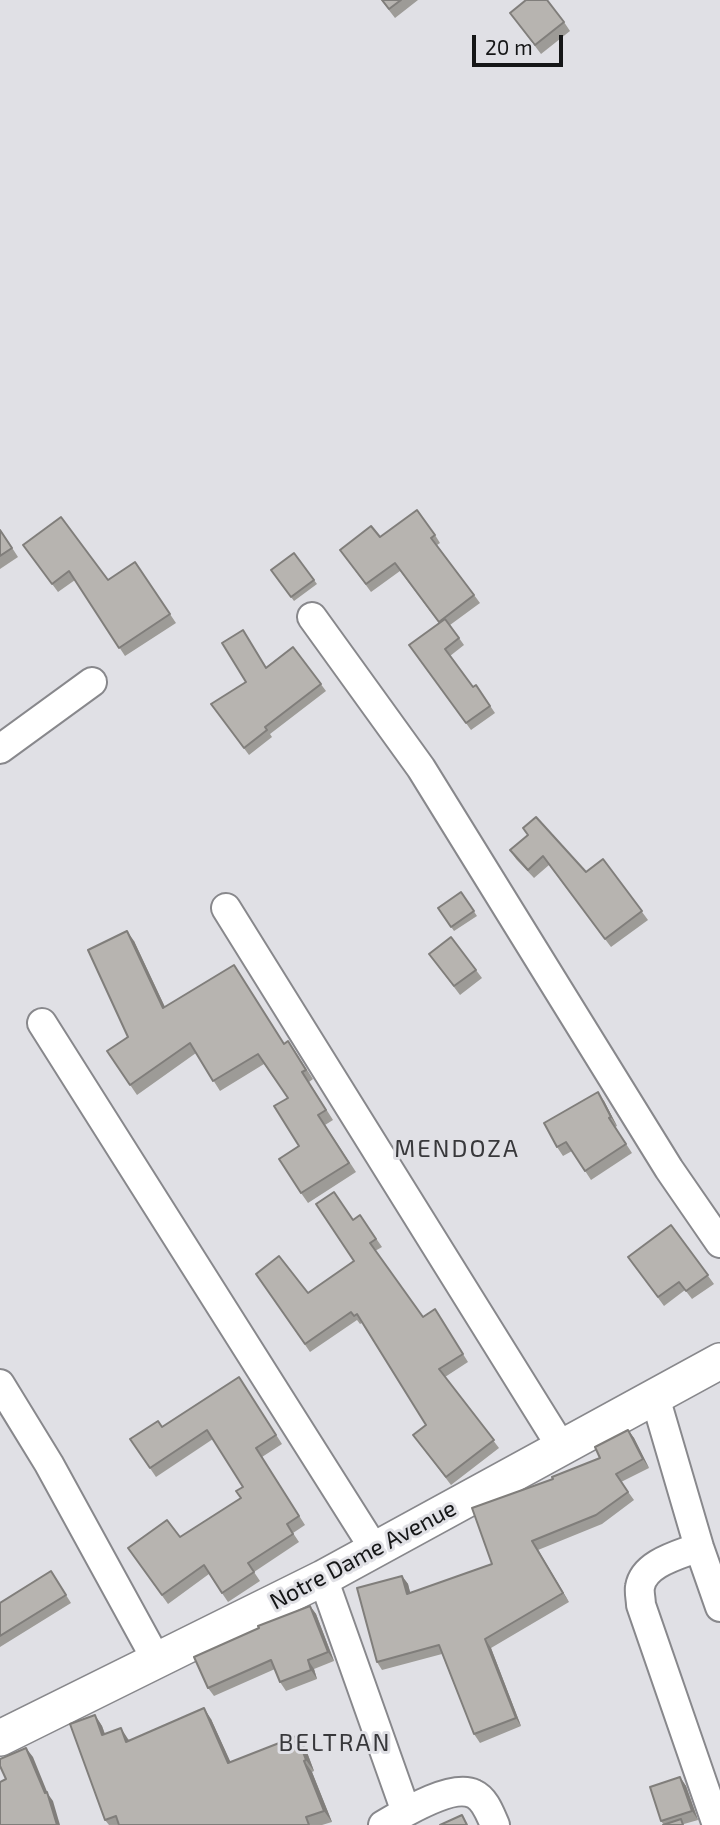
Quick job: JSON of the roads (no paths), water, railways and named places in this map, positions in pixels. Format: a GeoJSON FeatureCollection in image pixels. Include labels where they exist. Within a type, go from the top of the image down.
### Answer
{"type":"FeatureCollection","features":[{"type":"Feature","properties":{"kind":"street"},"geometry":{"type":"LineString","coordinates":[[312,617],[421,768],[669,1168],[720,1243]]}},
{"type":"Feature","properties":{"kind":"street"},"geometry":{"type":"LineString","coordinates":[[0,749],[92,682]]}},
{"type":"Feature","properties":{"kind":"street"},"geometry":{"type":"LineString","coordinates":[[226,908],[562,1448]]}},
{"type":"Feature","properties":{"kind":"street"},"geometry":{"type":"LineString","coordinates":[[42,1023],[375,1550]]}},
{"type":"Feature","properties":{"kind":"street","name":"Notre Dame Avenue"},"geometry":{"type":"LineString","coordinates":[[0,1738],[323,1578],[720,1361]]}},
{"type":"Feature","properties":{"kind":"street"},"geometry":{"type":"LineString","coordinates":[[0,1384],[49,1464],[157,1661]]}},
{"type":"Feature","properties":{"kind":"street"},"geometry":{"type":"LineString","coordinates":[[655,1397],[699,1547],[720,1607]]}},
{"type":"Feature","properties":{"kind":"street"},"geometry":{"type":"LineString","coordinates":[[699,1547],[654,1567],[645,1575],[640,1588],[641,1605],[718,1825]]}},
{"type":"Feature","properties":{"kind":"street"},"geometry":{"type":"LineString","coordinates":[[323,1578],[395,1818],[455,1792],[472,1793],[481,1800],[495,1825]]}},
{"type":"Feature","properties":{"kind":"district","name":"MENDOZA"},"geometry":{"type":"Point","coordinates":[457,1149]}},
{"type":"Feature","properties":{"kind":"district","name":"BELTRAN"},"geometry":{"type":"Point","coordinates":[335,1743]}}]}
